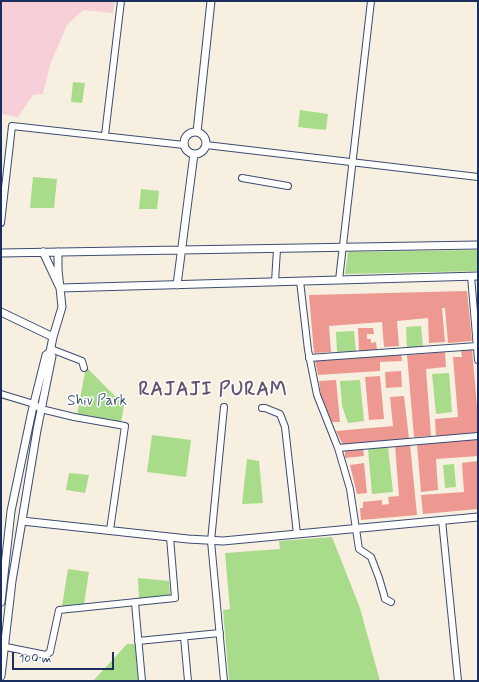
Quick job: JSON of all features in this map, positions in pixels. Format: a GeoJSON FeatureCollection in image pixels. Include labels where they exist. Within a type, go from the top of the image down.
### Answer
{"type":"FeatureCollection","features":[{"type":"Feature","properties":{"kind":"street"},"geometry":{"type":"LineString","coordinates":[[105,135],[121,1]]}},
{"type":"Feature","properties":{"kind":"street"},"geometry":{"type":"LineString","coordinates":[[197,132],[211,1]]}},
{"type":"Feature","properties":{"kind":"street"},"geometry":{"type":"LineString","coordinates":[[339,280],[371,1]]}},
{"type":"Feature","properties":{"kind":"street"},"geometry":{"type":"LineString","coordinates":[[1,223],[12,126],[184,144]]}},
{"type":"Feature","properties":{"kind":"street"},"geometry":{"type":"LineString","coordinates":[[193,132],[197,132],[203,135],[206,145],[201,153],[194,154],[188,151],[184,144],[187,136],[193,132]]}},
{"type":"Feature","properties":{"kind":"street"},"geometry":{"type":"LineString","coordinates":[[206,145],[478,177]]}},
{"type":"Feature","properties":{"kind":"street"},"geometry":{"type":"LineString","coordinates":[[177,285],[194,154]]}},
{"type":"Feature","properties":{"kind":"street"},"geometry":{"type":"LineString","coordinates":[[242,178],[288,186]]}},
{"type":"Feature","properties":{"kind":"street"},"geometry":{"type":"LineString","coordinates":[[1,252],[478,245]]}},
{"type":"Feature","properties":{"kind":"street"},"geometry":{"type":"LineString","coordinates":[[275,282],[277,249]]}},
{"type":"Feature","properties":{"kind":"street"},"geometry":{"type":"LineString","coordinates":[[43,252],[60,288]]}},
{"type":"Feature","properties":{"kind":"street"},"geometry":{"type":"LineString","coordinates":[[1,676],[3,646],[10,596],[41,409],[52,356],[50,351],[62,307],[58,270],[58,252]]}},
{"type":"Feature","properties":{"kind":"street"},"geometry":{"type":"LineString","coordinates":[[60,288],[474,276],[478,360]]}},
{"type":"Feature","properties":{"kind":"street"},"geometry":{"type":"LineString","coordinates":[[300,281],[309,358],[317,395],[338,448],[350,489],[360,549],[371,557],[384,595],[386,599],[391,602]]}},
{"type":"Feature","properties":{"kind":"street"},"geometry":{"type":"LineString","coordinates":[[1,312],[53,337]]}},
{"type":"Feature","properties":{"kind":"street"},"geometry":{"type":"LineString","coordinates":[[309,358],[477,346]]}},
{"type":"Feature","properties":{"kind":"street"},"geometry":{"type":"LineString","coordinates":[[50,351],[82,361],[84,368]]}},
{"type":"Feature","properties":{"kind":"street"},"geometry":{"type":"LineString","coordinates":[[1,602],[11,511],[34,404],[46,355],[50,351]]}},
{"type":"Feature","properties":{"kind":"street"},"geometry":{"type":"LineString","coordinates":[[1,394],[34,404],[41,409],[74,417],[125,426],[110,530]]}},
{"type":"Feature","properties":{"kind":"street"},"geometry":{"type":"LineString","coordinates":[[224,406],[211,541],[224,681]]}},
{"type":"Feature","properties":{"kind":"street"},"geometry":{"type":"LineString","coordinates":[[262,408],[280,414],[285,427],[297,534]]}},
{"type":"Feature","properties":{"kind":"street"},"geometry":{"type":"LineString","coordinates":[[338,448],[478,436]]}},
{"type":"Feature","properties":{"kind":"street"},"geometry":{"type":"LineString","coordinates":[[22,521],[170,537],[223,541],[478,517]]}},
{"type":"Feature","properties":{"kind":"street"},"geometry":{"type":"LineString","coordinates":[[442,520],[458,681]]}},
{"type":"Feature","properties":{"kind":"street"},"geometry":{"type":"LineString","coordinates":[[3,646],[46,654],[50,652],[59,610],[175,598],[170,537]]}},
{"type":"Feature","properties":{"kind":"street"},"geometry":{"type":"LineString","coordinates":[[2,594],[10,596]]}},
{"type":"Feature","properties":{"kind":"street"},"geometry":{"type":"LineString","coordinates":[[135,603],[142,681]]}},
{"type":"Feature","properties":{"kind":"street"},"geometry":{"type":"LineString","coordinates":[[138,641],[220,634]]}},
{"type":"Feature","properties":{"kind":"street"},"geometry":{"type":"LineString","coordinates":[[184,637],[188,681]]}},
{"type":"Feature","properties":{"kind":"shaded area"},"geometry":{"type":"Polygon","coordinates":[[[1,1],[115,1],[113,13],[83,10],[67,25],[50,65],[43,94],[33,95],[18,117],[2,114],[1,122],[1,1]]]}},
{"type":"Feature","properties":{"kind":"green space"},"geometry":{"type":"Polygon","coordinates":[[[73,82],[85,83],[82,103],[71,102],[73,82]]]}},
{"type":"Feature","properties":{"kind":"green space"},"geometry":{"type":"Polygon","coordinates":[[[300,110],[328,114],[326,130],[298,127],[300,110]]]}},
{"type":"Feature","properties":{"kind":"green space"},"geometry":{"type":"Polygon","coordinates":[[[33,177],[57,179],[54,208],[30,208],[33,177]]]}},
{"type":"Feature","properties":{"kind":"green space"},"geometry":{"type":"Polygon","coordinates":[[[141,189],[159,191],[157,209],[139,209],[141,189]]]}},
{"type":"Feature","properties":{"kind":"green space"},"geometry":{"type":"Polygon","coordinates":[[[478,250],[478,271],[345,274],[348,252],[478,250]]]}},
{"type":"Feature","properties":{"kind":"green space"},"geometry":{"type":"Polygon","coordinates":[[[421,326],[423,347],[407,348],[406,327],[421,326]]]}},
{"type":"Feature","properties":{"kind":"green space"},"geometry":{"type":"Polygon","coordinates":[[[354,331],[356,351],[337,352],[336,332],[354,331]]]}},
{"type":"Feature","properties":{"kind":"green space","name":"Shiv Park"},"geometry":{"type":"Polygon","coordinates":[[[86,367],[124,405],[121,423],[77,415],[86,367]]]}},
{"type":"Feature","properties":{"kind":"green space"},"geometry":{"type":"Polygon","coordinates":[[[449,373],[452,412],[436,414],[432,374],[449,373]]]}},
{"type":"Feature","properties":{"kind":"green space"},"geometry":{"type":"Polygon","coordinates":[[[360,380],[364,421],[348,423],[342,406],[340,381],[360,380]]]}},
{"type":"Feature","properties":{"kind":"green space"},"geometry":{"type":"Polygon","coordinates":[[[152,435],[191,440],[186,477],[147,472],[152,435]]]}},
{"type":"Feature","properties":{"kind":"green space"},"geometry":{"type":"Polygon","coordinates":[[[388,447],[393,492],[372,494],[368,449],[388,447]]]}},
{"type":"Feature","properties":{"kind":"green space"},"geometry":{"type":"Polygon","coordinates":[[[247,459],[259,461],[263,503],[242,504],[247,459]]]}},
{"type":"Feature","properties":{"kind":"green space"},"geometry":{"type":"Polygon","coordinates":[[[454,464],[456,487],[445,488],[443,465],[454,464]]]}},
{"type":"Feature","properties":{"kind":"green space"},"geometry":{"type":"Polygon","coordinates":[[[69,473],[89,475],[85,493],[66,490],[69,473]]]}},
{"type":"Feature","properties":{"kind":"green space"},"geometry":{"type":"Polygon","coordinates":[[[332,537],[360,608],[380,681],[229,681],[223,610],[230,609],[225,553],[280,549],[279,541],[332,537]]]}},
{"type":"Feature","properties":{"kind":"green space"},"geometry":{"type":"Polygon","coordinates":[[[68,569],[89,572],[84,604],[62,606],[68,569]]]}},
{"type":"Feature","properties":{"kind":"green space"},"geometry":{"type":"Polygon","coordinates":[[[138,578],[169,581],[170,596],[139,599],[138,578]]]}},
{"type":"Feature","properties":{"kind":"green space"},"geometry":{"type":"Polygon","coordinates":[[[127,644],[135,644],[138,681],[93,681],[127,644]]]}},
{"type":"Feature","properties":{"kind":"building"},"geometry":{"type":"Polygon","coordinates":[[[467,291],[472,341],[448,343],[445,308],[442,308],[445,342],[429,343],[428,318],[397,321],[399,346],[384,347],[382,322],[329,326],[331,352],[314,353],[309,295],[467,291]]]}},
{"type":"Feature","properties":{"kind":"building"},"geometry":{"type":"Polygon","coordinates":[[[358,328],[373,328],[374,334],[367,334],[367,339],[371,339],[371,343],[376,342],[377,350],[359,351],[358,328]]]}},
{"type":"Feature","properties":{"kind":"building"},"geometry":{"type":"Polygon","coordinates":[[[472,349],[478,433],[436,436],[435,419],[458,417],[453,357],[462,357],[461,350],[472,349]]]}},
{"type":"Feature","properties":{"kind":"building"},"geometry":{"type":"Polygon","coordinates":[[[445,352],[446,367],[426,369],[431,436],[414,437],[407,355],[445,352]]]}},
{"type":"Feature","properties":{"kind":"building"},"geometry":{"type":"Polygon","coordinates":[[[401,353],[402,361],[380,362],[380,371],[318,375],[315,361],[401,353]]]}},
{"type":"Feature","properties":{"kind":"building"},"geometry":{"type":"Polygon","coordinates":[[[401,371],[402,387],[386,388],[385,372],[401,371]]]}},
{"type":"Feature","properties":{"kind":"building"},"geometry":{"type":"Polygon","coordinates":[[[380,376],[384,419],[369,420],[365,377],[380,376]]]}},
{"type":"Feature","properties":{"kind":"building"},"geometry":{"type":"Polygon","coordinates":[[[336,380],[340,422],[332,422],[321,395],[319,381],[336,380]]]}},
{"type":"Feature","properties":{"kind":"building"},"geometry":{"type":"Polygon","coordinates":[[[404,396],[409,439],[343,445],[336,431],[393,426],[390,397],[404,396]]]}},
{"type":"Feature","properties":{"kind":"building"},"geometry":{"type":"Polygon","coordinates":[[[478,439],[478,456],[436,459],[438,490],[421,492],[417,444],[478,439]]]}},
{"type":"Feature","properties":{"kind":"building"},"geometry":{"type":"Polygon","coordinates":[[[410,444],[417,515],[361,520],[360,508],[363,508],[363,502],[382,500],[382,505],[389,504],[388,497],[399,496],[395,445],[410,444]]]}},
{"type":"Feature","properties":{"kind":"building"},"geometry":{"type":"Polygon","coordinates":[[[363,448],[364,456],[345,458],[345,450],[363,448]]]}},
{"type":"Feature","properties":{"kind":"building"},"geometry":{"type":"Polygon","coordinates":[[[478,461],[478,509],[423,514],[421,495],[464,492],[462,463],[478,461]]]}},
{"type":"Feature","properties":{"kind":"building"},"geometry":{"type":"Polygon","coordinates":[[[364,463],[367,493],[357,494],[350,465],[364,463]]]}},
{"type":"Feature","properties":{"kind":"district","name":"RAJAJI PURAM"},"geometry":{"type":"Point","coordinates":[213,391]}}]}
